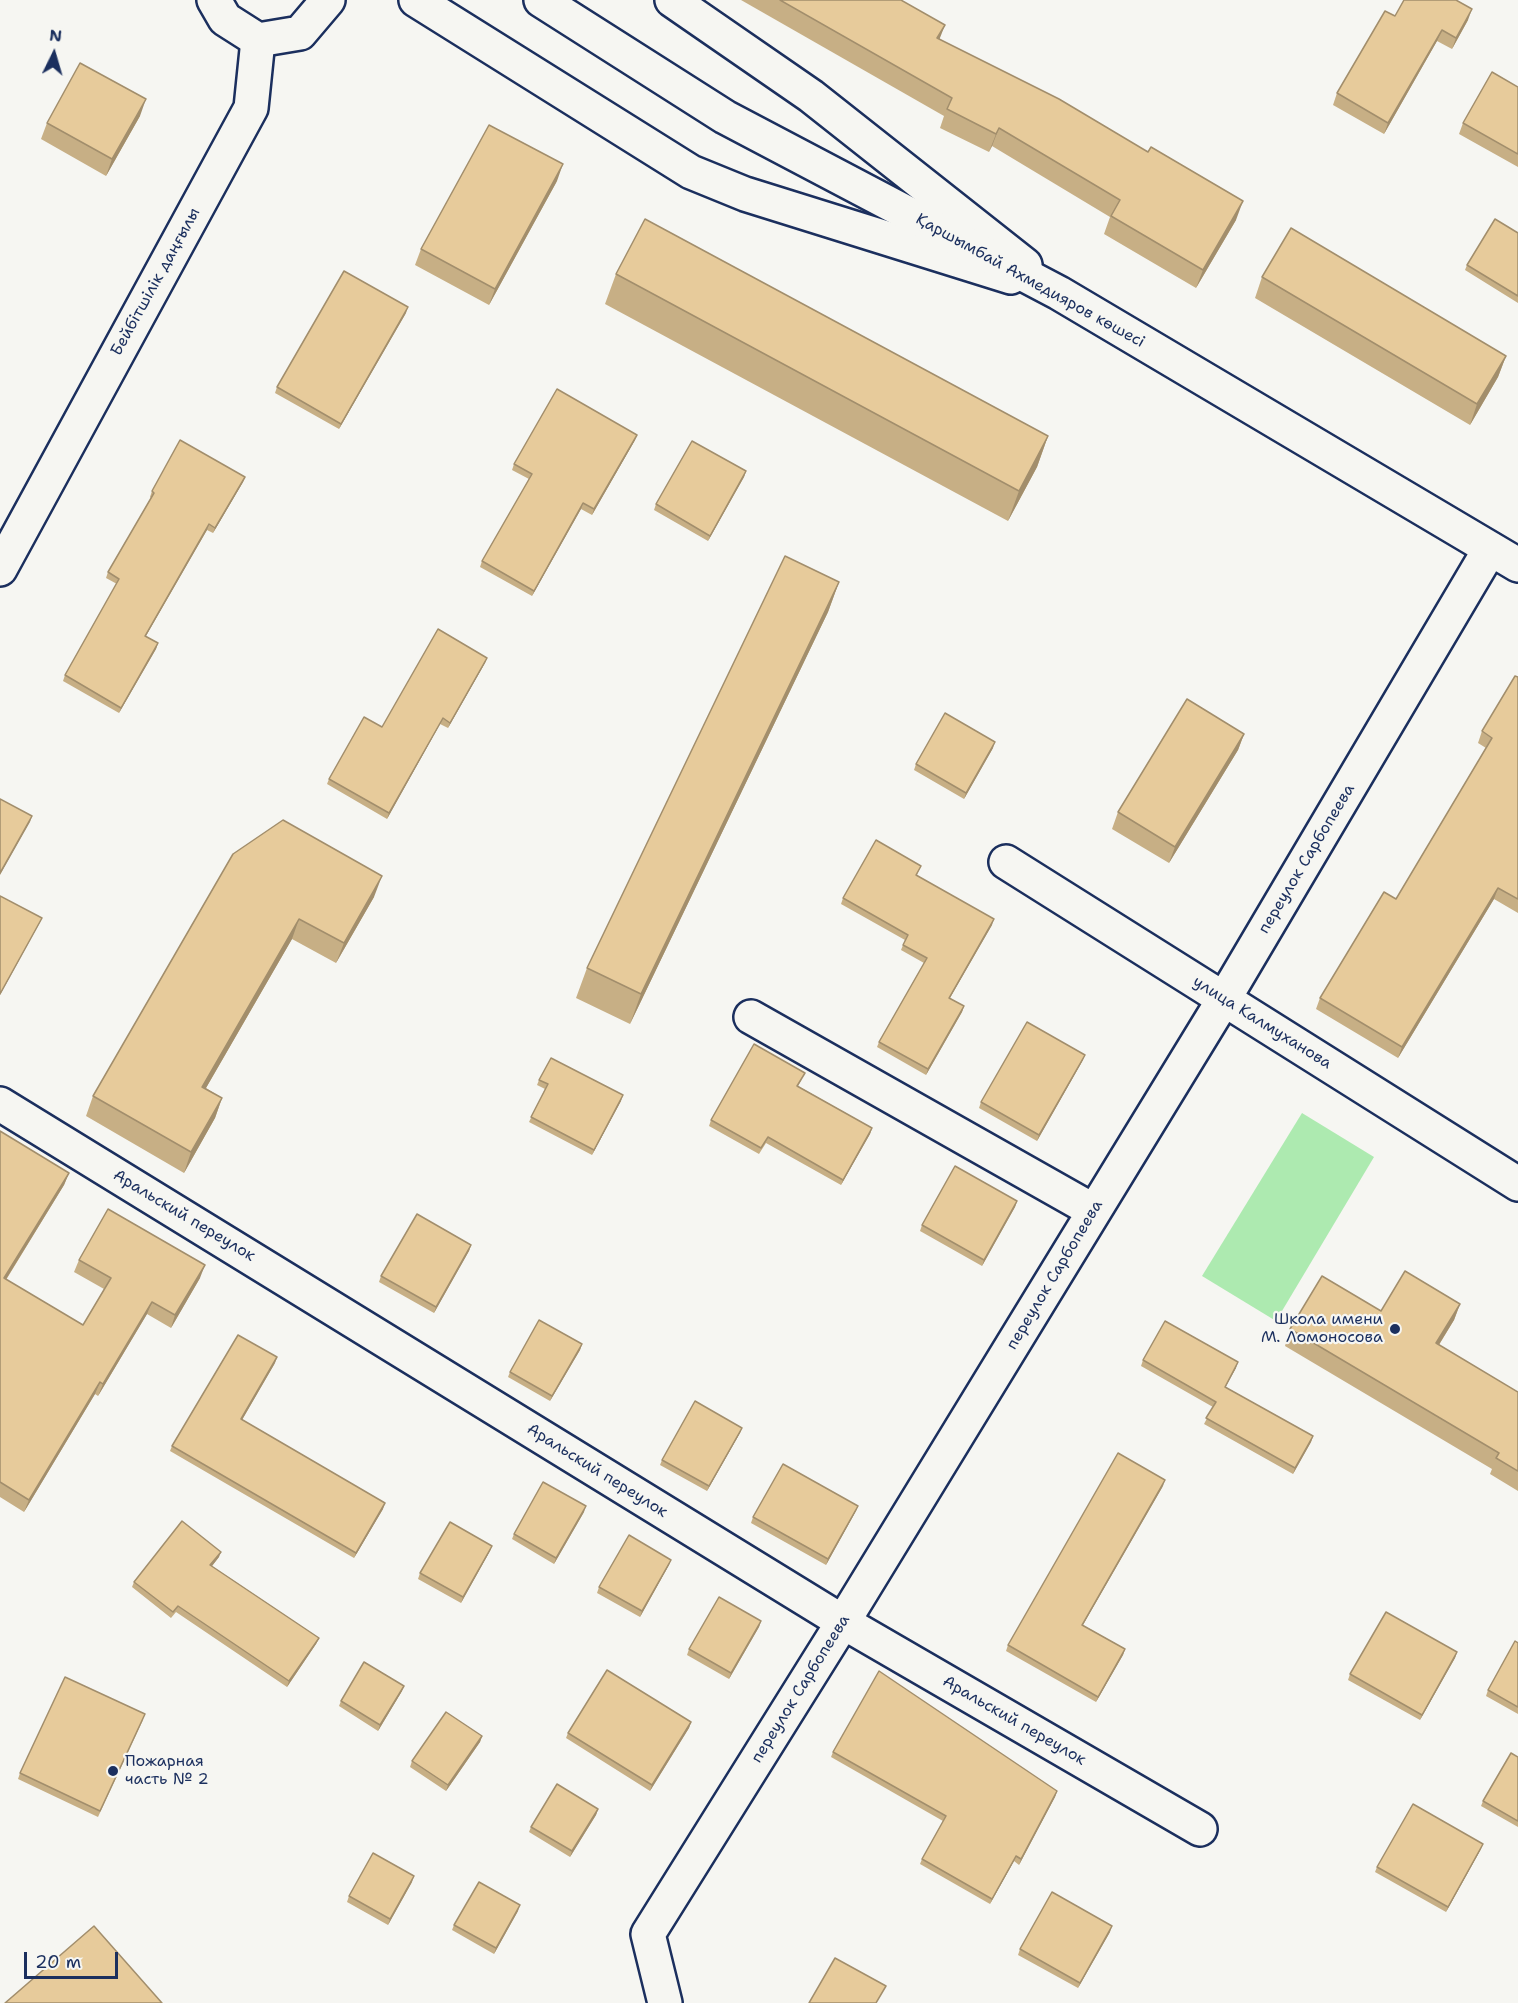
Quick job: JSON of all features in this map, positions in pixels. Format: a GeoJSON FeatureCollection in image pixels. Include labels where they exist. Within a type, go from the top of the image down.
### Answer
{"type":"FeatureCollection","features":[{"type":"Feature","properties":{"kind":"street"},"geometry":{"type":"LineString","coordinates":[[214,0],[225,19],[258,40],[300,33],[328,0]]}},
{"type":"Feature","properties":{"kind":"street"},"geometry":{"type":"LineString","coordinates":[[416,0],[691,172],[745,194],[1059,292]]}},
{"type":"Feature","properties":{"kind":"street","name":"Қаршымбай Ахмедияров көшесі"},"geometry":{"type":"LineString","coordinates":[[541,0],[725,117],[1059,292],[1518,565]]}},
{"type":"Feature","properties":{"kind":"street"},"geometry":{"type":"LineString","coordinates":[[672,0],[811,96],[1059,292]]}},
{"type":"Feature","properties":{"kind":"street","name":"Бейбітшілік даңғылы"},"geometry":{"type":"LineString","coordinates":[[0,569],[251,108],[258,40]]}},
{"type":"Feature","properties":{"kind":"street","name":"переулок Сарбопеева"},"geometry":{"type":"LineString","coordinates":[[665,2003],[648,1934],[843,1622],[1224,999],[1490,549]]}},
{"type":"Feature","properties":{"kind":"street","name":"улица Калмуханова"},"geometry":{"type":"LineString","coordinates":[[1006,862],[1518,1184]]}},
{"type":"Feature","properties":{"kind":"street"},"geometry":{"type":"LineString","coordinates":[[752,1017],[1094,1211]]}},
{"type":"Feature","properties":{"kind":"street","name":"Аральский переулок"},"geometry":{"type":"LineString","coordinates":[[0,1104],[843,1622],[1200,1829]]}},
{"type":"Feature","properties":{"kind":"green space"},"geometry":{"type":"Polygon","coordinates":[[[1302,1113],[1374,1157],[1276,1321],[1202,1276],[1302,1113]]]}},
{"type":"Feature","properties":{"kind":"building"},"geometry":{"type":"Polygon","coordinates":[[[780,0],[901,0],[945,25],[937,38],[1059,99],[1148,152],[1151,147],[1243,201],[1203,270],[1111,216],[1120,200],[999,128],[996,134],[947,109],[952,98],[780,0]]]}},
{"type":"Feature","properties":{"kind":"building"},"geometry":{"type":"Polygon","coordinates":[[[1404,0],[1456,0],[1472,9],[1456,38],[1442,30],[1388,123],[1337,93],[1385,11],[1395,16],[1404,0]]]}},
{"type":"Feature","properties":{"kind":"building"},"geometry":{"type":"Polygon","coordinates":[[[80,63],[146,99],[112,159],[47,123],[80,63]]]}},
{"type":"Feature","properties":{"kind":"building"},"geometry":{"type":"Polygon","coordinates":[[[1492,72],[1518,87],[1518,154],[1463,123],[1492,72]]]}},
{"type":"Feature","properties":{"kind":"building"},"geometry":{"type":"Polygon","coordinates":[[[489,125],[563,164],[495,289],[421,249],[489,125]]]}},
{"type":"Feature","properties":{"kind":"building"},"geometry":{"type":"Polygon","coordinates":[[[645,219],[1048,436],[1019,491],[616,274],[645,219]]]}},
{"type":"Feature","properties":{"kind":"building"},"geometry":{"type":"Polygon","coordinates":[[[1495,219],[1518,233],[1518,296],[1467,265],[1495,219]]]}},
{"type":"Feature","properties":{"kind":"building"},"geometry":{"type":"Polygon","coordinates":[[[1291,228],[1506,356],[1477,404],[1262,277],[1291,228]]]}},
{"type":"Feature","properties":{"kind":"building"},"geometry":{"type":"Polygon","coordinates":[[[344,271],[408,307],[341,424],[277,387],[344,271]]]}},
{"type":"Feature","properties":{"kind":"building"},"geometry":{"type":"Polygon","coordinates":[[[557,389],[637,435],[594,509],[583,503],[534,591],[482,561],[532,474],[514,464],[557,389]]]}},
{"type":"Feature","properties":{"kind":"building"},"geometry":{"type":"Polygon","coordinates":[[[180,440],[245,477],[215,528],[209,524],[145,636],[158,643],[121,708],[65,675],[119,579],[108,572],[154,493],[152,491],[180,440]]]}},
{"type":"Feature","properties":{"kind":"building"},"geometry":{"type":"Polygon","coordinates":[[[692,441],[746,471],[710,536],[656,504],[692,441]]]}},
{"type":"Feature","properties":{"kind":"building"},"geometry":{"type":"Polygon","coordinates":[[[785,556],[839,582],[641,994],[587,968],[785,556]]]}},
{"type":"Feature","properties":{"kind":"building"},"geometry":{"type":"Polygon","coordinates":[[[438,629],[487,658],[450,723],[443,718],[389,813],[329,779],[364,717],[382,727],[438,629]]]}},
{"type":"Feature","properties":{"kind":"building"},"geometry":{"type":"Polygon","coordinates":[[[1515,676],[1518,677],[1518,899],[1498,888],[1402,1047],[1320,998],[1384,892],[1396,899],[1492,738],[1482,731],[1515,676]]]}},
{"type":"Feature","properties":{"kind":"building"},"geometry":{"type":"Polygon","coordinates":[[[1187,699],[1244,734],[1175,847],[1118,812],[1187,699]]]}},
{"type":"Feature","properties":{"kind":"building"},"geometry":{"type":"Polygon","coordinates":[[[945,713],[995,742],[966,793],[916,764],[945,713]]]}},
{"type":"Feature","properties":{"kind":"building"},"geometry":{"type":"Polygon","coordinates":[[[0,799],[32,816],[0,873],[0,799]]]}},
{"type":"Feature","properties":{"kind":"building"},"geometry":{"type":"Polygon","coordinates":[[[283,820],[382,876],[344,943],[299,919],[202,1087],[222,1098],[191,1152],[93,1096],[233,854],[283,820]]]}},
{"type":"Feature","properties":{"kind":"building"},"geometry":{"type":"Polygon","coordinates":[[[876,840],[921,866],[916,875],[994,919],[949,998],[964,1006],[928,1069],[879,1042],[927,958],[903,945],[908,935],[843,898],[876,840]]]}},
{"type":"Feature","properties":{"kind":"building"},"geometry":{"type":"Polygon","coordinates":[[[0,896],[42,918],[0,994],[0,896]]]}},
{"type":"Feature","properties":{"kind":"building"},"geometry":{"type":"Polygon","coordinates":[[[1027,1022],[1085,1055],[1039,1135],[981,1102],[1027,1022]]]}},
{"type":"Feature","properties":{"kind":"building"},"geometry":{"type":"Polygon","coordinates":[[[754,1044],[805,1073],[797,1086],[872,1128],[843,1180],[768,1137],[761,1148],[711,1120],[754,1044]]]}},
{"type":"Feature","properties":{"kind":"building"},"geometry":{"type":"Polygon","coordinates":[[[551,1058],[623,1095],[594,1150],[531,1117],[548,1084],[539,1080],[551,1058]]]}},
{"type":"Feature","properties":{"kind":"building"},"geometry":{"type":"Polygon","coordinates":[[[0,1131],[69,1173],[4,1278],[83,1325],[111,1278],[79,1260],[108,1209],[205,1265],[175,1315],[152,1302],[103,1384],[100,1382],[29,1500],[0,1482],[0,1131]]]}},
{"type":"Feature","properties":{"kind":"building"},"geometry":{"type":"Polygon","coordinates":[[[955,1166],[1017,1201],[984,1260],[922,1225],[955,1166]]]}},
{"type":"Feature","properties":{"kind":"building"},"geometry":{"type":"Polygon","coordinates":[[[417,1214],[471,1245],[436,1307],[381,1276],[417,1214]]]}},
{"type":"Feature","properties":{"kind":"building"},"geometry":{"type":"Polygon","coordinates":[[[1405,1271],[1460,1304],[1436,1343],[1518,1392],[1518,1471],[1496,1458],[1499,1453],[1290,1329],[1322,1276],[1381,1311],[1405,1271]]]}},
{"type":"Feature","properties":{"kind":"building"},"geometry":{"type":"Polygon","coordinates":[[[539,1320],[582,1344],[552,1396],[510,1372],[539,1320]]]}},
{"type":"Feature","properties":{"kind":"building"},"geometry":{"type":"Polygon","coordinates":[[[1165,1321],[1238,1362],[1225,1387],[1313,1436],[1295,1468],[1206,1418],[1216,1402],[1143,1360],[1165,1321]]]}},
{"type":"Feature","properties":{"kind":"building"},"geometry":{"type":"Polygon","coordinates":[[[238,1335],[277,1357],[241,1419],[385,1503],[356,1553],[172,1446],[238,1335]]]}},
{"type":"Feature","properties":{"kind":"building"},"geometry":{"type":"Polygon","coordinates":[[[695,1401],[742,1428],[709,1486],[662,1460],[695,1401]]]}},
{"type":"Feature","properties":{"kind":"building"},"geometry":{"type":"Polygon","coordinates":[[[1118,1453],[1165,1480],[1082,1625],[1125,1649],[1098,1697],[1008,1645],[1118,1453]]]}},
{"type":"Feature","properties":{"kind":"building"},"geometry":{"type":"Polygon","coordinates":[[[783,1464],[858,1506],[828,1559],[753,1517],[783,1464]]]}},
{"type":"Feature","properties":{"kind":"building"},"geometry":{"type":"Polygon","coordinates":[[[543,1482],[586,1506],[556,1558],[514,1534],[543,1482]]]}},
{"type":"Feature","properties":{"kind":"building"},"geometry":{"type":"Polygon","coordinates":[[[182,1521],[221,1552],[210,1565],[319,1638],[289,1681],[178,1606],[173,1612],[134,1582],[182,1521]]]}},
{"type":"Feature","properties":{"kind":"building"},"geometry":{"type":"Polygon","coordinates":[[[450,1522],[492,1546],[463,1597],[420,1573],[450,1522]]]}},
{"type":"Feature","properties":{"kind":"building"},"geometry":{"type":"Polygon","coordinates":[[[629,1535],[671,1560],[642,1611],[599,1587],[629,1535]]]}},
{"type":"Feature","properties":{"kind":"building"},"geometry":{"type":"Polygon","coordinates":[[[719,1597],[761,1621],[731,1673],[689,1649],[719,1597]]]}},
{"type":"Feature","properties":{"kind":"building"},"geometry":{"type":"Polygon","coordinates":[[[1386,1612],[1457,1652],[1422,1715],[1350,1674],[1386,1612]]]}},
{"type":"Feature","properties":{"kind":"building"},"geometry":{"type":"Polygon","coordinates":[[[1515,1641],[1518,1643],[1518,1707],[1488,1690],[1515,1641]]]}},
{"type":"Feature","properties":{"kind":"building"},"geometry":{"type":"Polygon","coordinates":[[[364,1662],[404,1686],[380,1725],[341,1701],[364,1662]]]}},
{"type":"Feature","properties":{"kind":"building"},"geometry":{"type":"Polygon","coordinates":[[[607,1670],[691,1722],[652,1785],[568,1733],[607,1670]]]}},
{"type":"Feature","properties":{"kind":"building"},"geometry":{"type":"Polygon","coordinates":[[[879,1671],[1057,1791],[1021,1859],[1016,1856],[992,1899],[922,1859],[946,1816],[833,1752],[879,1671]]]}},
{"type":"Feature","properties":{"kind":"building"},"geometry":{"type":"Polygon","coordinates":[[[65,1677],[145,1714],[100,1811],[20,1773],[65,1677]]]}},
{"type":"Feature","properties":{"kind":"building"},"geometry":{"type":"Polygon","coordinates":[[[446,1712],[482,1736],[448,1785],[412,1761],[446,1712]]]}},
{"type":"Feature","properties":{"kind":"building"},"geometry":{"type":"Polygon","coordinates":[[[1511,1753],[1518,1757],[1518,1821],[1483,1801],[1511,1753]]]}},
{"type":"Feature","properties":{"kind":"building"},"geometry":{"type":"Polygon","coordinates":[[[557,1784],[598,1809],[572,1851],[531,1827],[557,1784]]]}},
{"type":"Feature","properties":{"kind":"building"},"geometry":{"type":"Polygon","coordinates":[[[1413,1804],[1483,1844],[1448,1907],[1377,1867],[1413,1804]]]}},
{"type":"Feature","properties":{"kind":"building"},"geometry":{"type":"Polygon","coordinates":[[[373,1853],[414,1876],[390,1919],[349,1896],[373,1853]]]}},
{"type":"Feature","properties":{"kind":"building"},"geometry":{"type":"Polygon","coordinates":[[[479,1882],[520,1905],[496,1948],[454,1925],[479,1882]]]}},
{"type":"Feature","properties":{"kind":"building"},"geometry":{"type":"Polygon","coordinates":[[[1052,1892],[1112,1926],[1080,1983],[1020,1949],[1052,1892]]]}},
{"type":"Feature","properties":{"kind":"building"},"geometry":{"type":"Polygon","coordinates":[[[94,1926],[162,2003],[5,2003],[94,1926]]]}},
{"type":"Feature","properties":{"kind":"building"},"geometry":{"type":"Polygon","coordinates":[[[835,1958],[886,1986],[876,2003],[809,2003],[835,1958]]]}},
{"type":"Feature","properties":{"kind":"place","name":"Школа имени М. Ломоносова"},"geometry":{"type":"Point","coordinates":[1395,1329]}},
{"type":"Feature","properties":{"kind":"place","name":"Пожарная часть № 2"},"geometry":{"type":"Point","coordinates":[113,1771]}}]}
